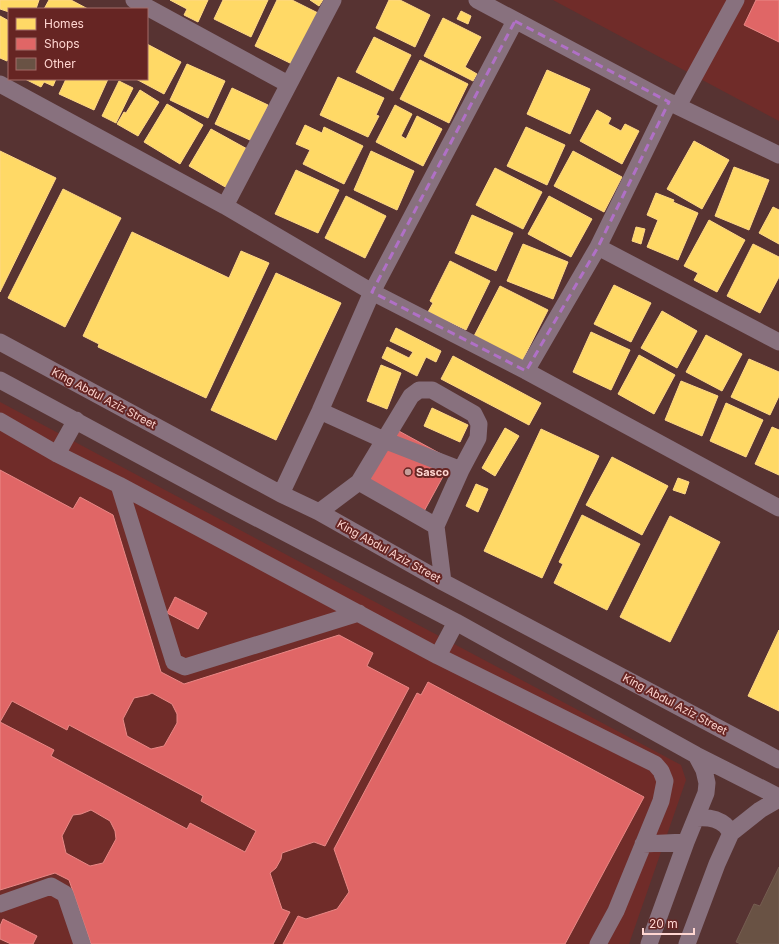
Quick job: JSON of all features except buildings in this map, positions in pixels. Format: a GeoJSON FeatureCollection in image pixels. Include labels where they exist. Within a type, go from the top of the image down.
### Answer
{"type":"FeatureCollection","features":[{"type":"Feature","properties":{"kind":"street"},"geometry":{"type":"LineString","coordinates":[[134,0],[288,84]]}},
{"type":"Feature","properties":{"kind":"street"},"geometry":{"type":"LineString","coordinates":[[225,206],[333,0]]}},
{"type":"Feature","properties":{"kind":"street"},"geometry":{"type":"LineString","coordinates":[[477,0],[674,104],[779,155]]}},
{"type":"Feature","properties":{"kind":"street"},"geometry":{"type":"LineString","coordinates":[[526,371],[598,247],[674,104],[736,0]]}},
{"type":"Feature","properties":{"kind":"street"},"geometry":{"type":"LineString","coordinates":[[281,494],[320,411],[372,292],[516,21]]}},
{"type":"Feature","properties":{"kind":"street"},"geometry":{"type":"LineString","coordinates":[[0,84],[225,206],[372,292],[526,371],[779,508]]}},
{"type":"Feature","properties":{"kind":"street"},"geometry":{"type":"LineString","coordinates":[[598,247],[779,342]]}},
{"type":"Feature","properties":{"kind":"street","name":"King Abdul Aziz Street"},"geometry":{"type":"LineString","coordinates":[[0,342],[281,494],[319,512],[443,582],[779,760]]}},
{"type":"Feature","properties":{"kind":"street"},"geometry":{"type":"LineString","coordinates":[[0,380],[230,504],[456,622],[696,755],[779,798]]}},
{"type":"Feature","properties":{"kind":"street"},"geometry":{"type":"LineString","coordinates":[[319,512],[359,482],[411,396],[420,390],[432,390],[474,414],[479,424],[478,438],[461,470],[436,526],[443,582]]}},
{"type":"Feature","properties":{"kind":"street"},"geometry":{"type":"LineString","coordinates":[[320,411],[384,440],[461,470]]}},
{"type":"Feature","properties":{"kind":"street"},"geometry":{"type":"LineString","coordinates":[[58,454],[76,420]]}},
{"type":"Feature","properties":{"kind":"street"},"geometry":{"type":"LineString","coordinates":[[0,421],[58,454],[119,485],[438,656],[654,764],[661,771],[664,781],[661,801],[616,911],[598,944]]}},
{"type":"Feature","properties":{"kind":"street"},"geometry":{"type":"LineString","coordinates":[[359,482],[436,526]]}},
{"type":"Feature","properties":{"kind":"street"},"geometry":{"type":"LineString","coordinates":[[119,485],[174,662],[185,667],[359,614]]}},
{"type":"Feature","properties":{"kind":"street"},"geometry":{"type":"LineString","coordinates":[[438,656],[456,622]]}},
{"type":"Feature","properties":{"kind":"street"},"geometry":{"type":"LineString","coordinates":[[648,944],[706,793],[707,783],[704,770],[696,755]]}},
{"type":"Feature","properties":{"kind":"street"},"geometry":{"type":"LineString","coordinates":[[687,944],[717,864],[731,833],[760,810],[779,798]]}},
{"type":"Feature","properties":{"kind":"street"},"geometry":{"type":"LineString","coordinates":[[696,818],[706,817],[716,820],[725,825],[731,833]]}},
{"type":"Feature","properties":{"kind":"street"},"geometry":{"type":"LineString","coordinates":[[643,844],[686,842]]}},
{"type":"Feature","properties":{"kind":"street"},"geometry":{"type":"LineString","coordinates":[[0,904],[51,886],[65,894],[82,944]]}},
{"type":"Feature","properties":{"kind":"highlighted area"},"geometry":{"type":"Polygon","coordinates":[[[515,21],[669,102],[598,247],[526,371],[372,292],[515,21]]]}},
{"type":"Feature","properties":{"kind":"shaded area"},"geometry":{"type":"Polygon","coordinates":[[[553,0],[779,0],[779,121],[553,0]]]}},
{"type":"Feature","properties":{"kind":"shaded area"},"geometry":{"type":"Polygon","coordinates":[[[0,402],[681,765],[686,780],[629,944],[0,944],[0,402]]]}},
{"type":"Feature","properties":{"kind":"place","name":"Sasco"},"geometry":{"type":"Point","coordinates":[408,472]}}]}
